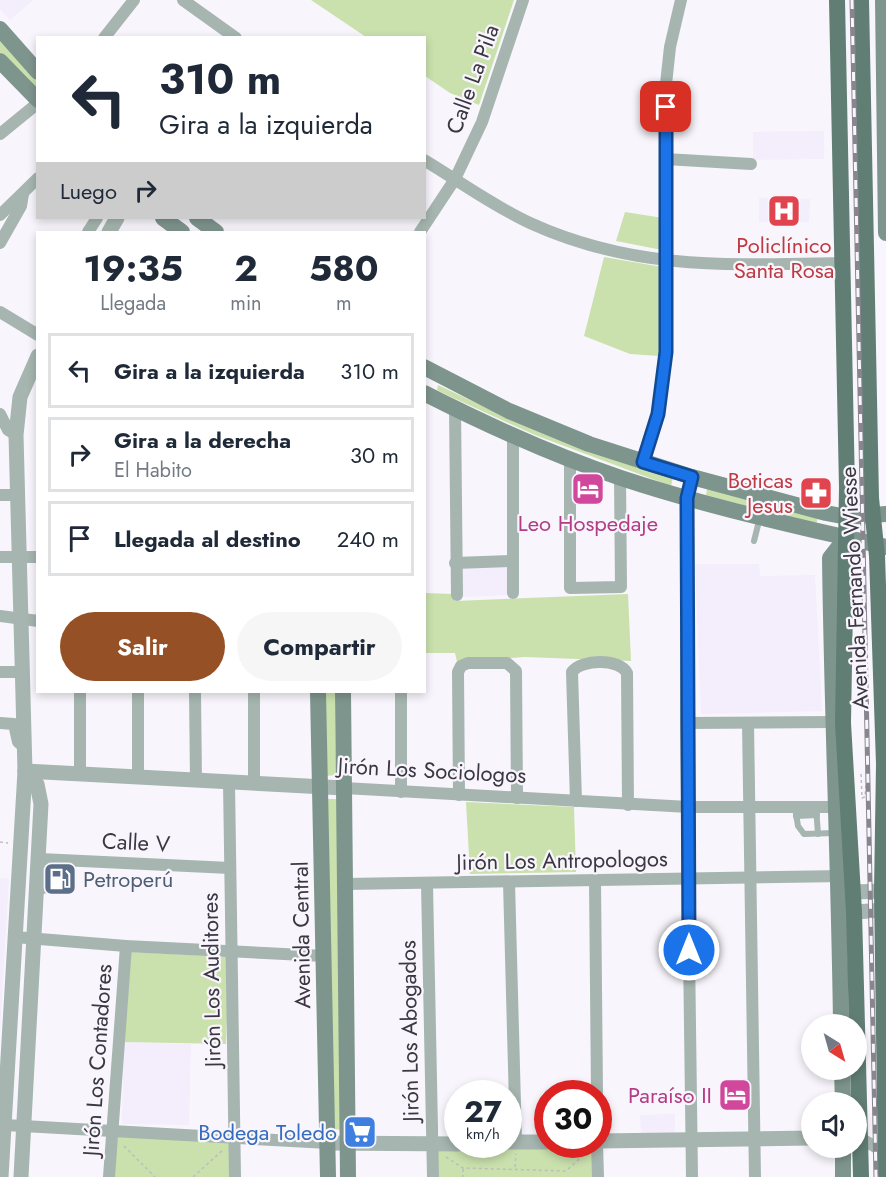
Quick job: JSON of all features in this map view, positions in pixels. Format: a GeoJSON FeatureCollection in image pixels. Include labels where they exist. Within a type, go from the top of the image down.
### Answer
{"type":"FeatureCollection","features":[{"type":"Feature","properties":{"kind":"main road","name":"Avenida Fernando Wiesse"},"geometry":{"type":"LineString","coordinates":[[837,0],[846,517],[843,723],[847,881],[842,1014]]}},
{"type":"Feature","properties":{"kind":"main road","name":"Avenida Fernando Wiesse"},"geometry":{"type":"LineString","coordinates":[[861,0],[881,546],[886,1174]]}},
{"type":"Feature","properties":{"kind":"main road"},"geometry":{"type":"LineString","coordinates":[[884,0],[886,233]]}},
{"type":"Feature","properties":{"kind":"main road"},"geometry":{"type":"LineString","coordinates":[[0,29],[36,70]]}},
{"type":"Feature","properties":{"kind":"main road"},"geometry":{"type":"LineString","coordinates":[[0,61],[36,99]]}},
{"type":"Feature","properties":{"kind":"main road"},"geometry":{"type":"LineString","coordinates":[[198,219],[215,231]]}},
{"type":"Feature","properties":{"kind":"main road"},"geometry":{"type":"LineString","coordinates":[[426,391],[431,371],[546,427],[643,462],[826,513],[846,517],[879,514]]}},
{"type":"Feature","properties":{"kind":"main road"},"geometry":{"type":"LineString","coordinates":[[426,395],[620,478],[687,498],[845,539],[881,546]]}},
{"type":"Feature","properties":{"kind":"main road"},"geometry":{"type":"LineString","coordinates":[[767,518],[779,501]]}},
{"type":"Feature","properties":{"kind":"main road"},"geometry":{"type":"LineString","coordinates":[[825,533],[826,513]]}},
{"type":"Feature","properties":{"kind":"main road","name":"Avenida Fernando Wiesse"},"geometry":{"type":"LineString","coordinates":[[845,539],[830,558],[832,722],[838,833],[854,912],[857,1092]]}},
{"type":"Feature","properties":{"kind":"main road","name":"Avenida Central"},"geometry":{"type":"LineString","coordinates":[[318,693],[328,1177]]}},
{"type":"Feature","properties":{"kind":"main road","name":"Avenida Central"},"geometry":{"type":"LineString","coordinates":[[343,693],[348,1177]]}},
{"type":"Feature","properties":{"kind":"main road"},"geometry":{"type":"LineString","coordinates":[[843,1158],[843,1177]]}},
{"type":"Feature","properties":{"kind":"main road","name":"Avenida Fernando Wiesse"},"geometry":{"type":"LineString","coordinates":[[860,1158],[861,1177]]}},
{"type":"Feature","properties":{"kind":"street"},"geometry":{"type":"LineString","coordinates":[[106,36],[134,0]]}},
{"type":"Feature","properties":{"kind":"street"},"geometry":{"type":"LineString","coordinates":[[183,0],[233,36]]}},
{"type":"Feature","properties":{"kind":"street","name":"Calle La Pila"},"geometry":{"type":"LineString","coordinates":[[421,231],[455,179],[482,122],[523,0]]}},
{"type":"Feature","properties":{"kind":"street"},"geometry":{"type":"LineString","coordinates":[[643,462],[663,388],[667,262],[666,84],[670,46],[681,0]]}},
{"type":"Feature","properties":{"kind":"street"},"geometry":{"type":"LineString","coordinates":[[0,134],[36,103]]}},
{"type":"Feature","properties":{"kind":"street"},"geometry":{"type":"LineString","coordinates":[[665,159],[751,164]]}},
{"type":"Feature","properties":{"kind":"street"},"geometry":{"type":"LineString","coordinates":[[426,160],[530,223],[608,250],[667,262],[756,265],[843,263]]}},
{"type":"Feature","properties":{"kind":"street"},"geometry":{"type":"LineString","coordinates":[[0,215],[36,180]]}},
{"type":"Feature","properties":{"kind":"street"},"geometry":{"type":"LineString","coordinates":[[0,243],[21,206],[23,194]]}},
{"type":"Feature","properties":{"kind":"street"},"geometry":{"type":"LineString","coordinates":[[0,312],[36,329]]}},
{"type":"Feature","properties":{"kind":"street"},"geometry":{"type":"LineString","coordinates":[[2,1177],[25,771],[16,435],[20,397],[31,386],[36,365]]}},
{"type":"Feature","properties":{"kind":"street"},"geometry":{"type":"LineString","coordinates":[[455,408],[457,595]]}},
{"type":"Feature","properties":{"kind":"street"},"geometry":{"type":"LineString","coordinates":[[0,414],[8,430],[16,435]]}},
{"type":"Feature","properties":{"kind":"street"},"geometry":{"type":"LineString","coordinates":[[513,434],[513,594]]}},
{"type":"Feature","properties":{"kind":"street"},"geometry":{"type":"LineString","coordinates":[[570,458],[570,588],[621,587],[620,478]]}},
{"type":"Feature","properties":{"kind":"street"},"geometry":{"type":"LineString","coordinates":[[692,477],[687,498],[686,723],[689,807],[692,1177]]}},
{"type":"Feature","properties":{"kind":"street"},"geometry":{"type":"LineString","coordinates":[[0,495],[17,495]]}},
{"type":"Feature","properties":{"kind":"street"},"geometry":{"type":"LineString","coordinates":[[0,557],[36,557]]}},
{"type":"Feature","properties":{"kind":"street"},"geometry":{"type":"LineString","coordinates":[[455,563],[513,561]]}},
{"type":"Feature","properties":{"kind":"street"},"geometry":{"type":"LineString","coordinates":[[0,616],[36,621]]}},
{"type":"Feature","properties":{"kind":"street"},"geometry":{"type":"LineString","coordinates":[[459,795],[458,672],[461,666],[468,663],[513,665],[516,670],[517,798]]}},
{"type":"Feature","properties":{"kind":"street"},"geometry":{"type":"LineString","coordinates":[[576,801],[572,672],[576,667],[617,663],[623,666],[627,673],[628,805]]}},
{"type":"Feature","properties":{"kind":"street"},"geometry":{"type":"LineString","coordinates":[[0,672],[23,672]]}},
{"type":"Feature","properties":{"kind":"street"},"geometry":{"type":"LineString","coordinates":[[80,693],[80,774]]}},
{"type":"Feature","properties":{"kind":"street"},"geometry":{"type":"LineString","coordinates":[[138,693],[138,777]]}},
{"type":"Feature","properties":{"kind":"street"},"geometry":{"type":"LineString","coordinates":[[195,693],[196,781]]}},
{"type":"Feature","properties":{"kind":"street"},"geometry":{"type":"LineString","coordinates":[[254,693],[254,784]]}},
{"type":"Feature","properties":{"kind":"street"},"geometry":{"type":"LineString","coordinates":[[401,693],[401,792]]}},
{"type":"Feature","properties":{"kind":"street"},"geometry":{"type":"LineString","coordinates":[[686,723],[832,722]]}},
{"type":"Feature","properties":{"kind":"street"},"geometry":{"type":"LineString","coordinates":[[0,723],[14,724],[18,742],[24,747]]}},
{"type":"Feature","properties":{"kind":"street"},"geometry":{"type":"LineString","coordinates":[[748,723],[755,1177]]}},
{"type":"Feature","properties":{"kind":"street"},"geometry":{"type":"LineString","coordinates":[[21,1177],[40,859],[40,791],[25,771]]}},
{"type":"Feature","properties":{"kind":"street","name":"Jirón Los Sociologos"},"geometry":{"type":"LineString","coordinates":[[25,771],[628,805],[749,808],[795,812],[837,807]]}},
{"type":"Feature","properties":{"kind":"street","name":"Jirón Los Auditores"},"geometry":{"type":"LineString","coordinates":[[229,783],[232,951],[231,1142],[235,1177]]}},
{"type":"Feature","properties":{"kind":"street","name":"Calle V"},"geometry":{"type":"LineString","coordinates":[[40,859],[230,868]]}},
{"type":"Feature","properties":{"kind":"street","name":"Jirón Los Antropologos"},"geometry":{"type":"LineString","coordinates":[[346,884],[750,878],[847,881]]}},
{"type":"Feature","properties":{"kind":"street"},"geometry":{"type":"LineString","coordinates":[[595,880],[597,1080]]}},
{"type":"Feature","properties":{"kind":"street"},"geometry":{"type":"LineString","coordinates":[[847,881],[884,891]]}},
{"type":"Feature","properties":{"kind":"street"},"geometry":{"type":"LineString","coordinates":[[509,882],[513,1080]]}},
{"type":"Feature","properties":{"kind":"street","name":"Jirón Los Abogados"},"geometry":{"type":"LineString","coordinates":[[427,884],[435,1149],[433,1177]]}},
{"type":"Feature","properties":{"kind":"street"},"geometry":{"type":"LineString","coordinates":[[854,912],[884,910]]}},
{"type":"Feature","properties":{"kind":"street"},"geometry":{"type":"LineString","coordinates":[[15,937],[126,946],[324,956]]}},
{"type":"Feature","properties":{"kind":"street","name":"Jirón Los Contadores"},"geometry":{"type":"LineString","coordinates":[[109,1177],[126,946]]}},
{"type":"Feature","properties":{"kind":"street"},"geometry":{"type":"LineString","coordinates":[[5,1125],[113,1130],[231,1142],[328,1143],[435,1149],[444,1147]]}},
{"type":"Feature","properties":{"kind":"street"},"geometry":{"type":"LineString","coordinates":[[612,1145],[692,1140],[801,1138]]}},
{"type":"Feature","properties":{"kind":"street"},"geometry":{"type":"LineString","coordinates":[[867,1143],[886,1153]]}},
{"type":"Feature","properties":{"kind":"street"},"geometry":{"type":"LineString","coordinates":[[596,1158],[598,1177]]}},
{"type":"Feature","properties":{"kind":"lane"},"geometry":{"type":"LineString","coordinates":[[754,541],[767,518]]}},
{"type":"Feature","properties":{"kind":"lane"},"geometry":{"type":"LineString","coordinates":[[816,811],[818,834]]}},
{"type":"Feature","properties":{"kind":"lane"},"geometry":{"type":"LineString","coordinates":[[795,812],[798,826],[804,834],[838,833]]}},
{"type":"Feature","properties":{"kind":"lane"},"geometry":{"type":"LineString","coordinates":[[37,892],[57,888],[64,884],[64,860]]}},
{"type":"Feature","properties":{"kind":"path"},"geometry":{"type":"LineString","coordinates":[[857,643],[860,653],[863,653]]}},
{"type":"Feature","properties":{"kind":"path"},"geometry":{"type":"LineString","coordinates":[[861,774],[862,798],[865,797],[867,773]]}},
{"type":"Feature","properties":{"kind":"path"},"geometry":{"type":"LineString","coordinates":[[0,842],[13,844]]}},
{"type":"Feature","properties":{"kind":"path"},"geometry":{"type":"LineString","coordinates":[[119,1141],[155,1177]]}},
{"type":"Feature","properties":{"kind":"path"},"geometry":{"type":"LineString","coordinates":[[193,1177],[231,1142]]}},
{"type":"Feature","properties":{"kind":"path"},"geometry":{"type":"LineString","coordinates":[[435,1149],[462,1168],[566,1171],[581,1158]]}},
{"type":"Feature","properties":{"kind":"path"},"geometry":{"type":"LineString","coordinates":[[515,1158],[515,1168]]}},
{"type":"Feature","properties":{"kind":"path"},"geometry":{"type":"LineString","coordinates":[[462,1168],[463,1177]]}},
{"type":"Feature","properties":{"kind":"path"},"geometry":{"type":"LineString","coordinates":[[566,1171],[567,1177]]}},
{"type":"Feature","properties":{"kind":"shaded area"},"geometry":{"type":"Polygon","coordinates":[[[0,0],[33,0],[10,20],[0,9],[0,0]]]}},
{"type":"Feature","properties":{"kind":"shaded area"},"geometry":{"type":"Polygon","coordinates":[[[824,131],[824,159],[753,160],[753,132],[824,131]]]}},
{"type":"Feature","properties":{"kind":"shaded area","name":"Policlínico Santa Rosa"},"geometry":{"type":"Polygon","coordinates":[[[759,198],[810,199],[809,222],[759,222],[759,198]]]}},
{"type":"Feature","properties":{"kind":"shaded area"},"geometry":{"type":"Polygon","coordinates":[[[507,564],[508,595],[461,597],[460,566],[507,564]]]}},
{"type":"Feature","properties":{"kind":"shaded area"},"geometry":{"type":"Polygon","coordinates":[[[695,564],[759,564],[760,576],[815,575],[822,711],[701,714],[695,564]]]}},
{"type":"Feature","properties":{"kind":"shaded area"},"geometry":{"type":"Polygon","coordinates":[[[0,878],[9,879],[0,1030],[0,878]]]}},
{"type":"Feature","properties":{"kind":"shaded area"},"geometry":{"type":"Polygon","coordinates":[[[124,1042],[191,1044],[189,1125],[122,1124],[124,1042]]]}},
{"type":"Feature","properties":{"kind":"shaded area"},"geometry":{"type":"Polygon","coordinates":[[[675,1114],[675,1133],[641,1134],[640,1115],[675,1114]]]}},
{"type":"Feature","properties":{"kind":"green space"},"geometry":{"type":"Polygon","coordinates":[[[311,0],[514,0],[479,105],[450,93],[426,77],[426,36],[365,36],[311,0]]]}},
{"type":"Feature","properties":{"kind":"green space"},"geometry":{"type":"Polygon","coordinates":[[[0,40],[36,81],[35,91],[0,52],[0,40]]]}},
{"type":"Feature","properties":{"kind":"green space"},"geometry":{"type":"Polygon","coordinates":[[[625,212],[663,218],[662,250],[616,241],[625,212]]]}},
{"type":"Feature","properties":{"kind":"green space"},"geometry":{"type":"Polygon","coordinates":[[[604,257],[662,267],[659,356],[630,354],[584,336],[604,257]]]}},
{"type":"Feature","properties":{"kind":"green space"},"geometry":{"type":"Polygon","coordinates":[[[438,385],[521,424],[673,478],[671,486],[535,435],[437,390],[438,385]]]}},
{"type":"Feature","properties":{"kind":"green space"},"geometry":{"type":"Polygon","coordinates":[[[707,489],[818,517],[816,525],[706,495],[707,489]]]}},
{"type":"Feature","properties":{"kind":"green space"},"geometry":{"type":"Polygon","coordinates":[[[426,593],[454,594],[455,601],[628,594],[631,661],[525,657],[457,662],[455,653],[426,653],[426,593]]]}},
{"type":"Feature","properties":{"kind":"green space"},"geometry":{"type":"Polygon","coordinates":[[[325,693],[335,693],[336,775],[326,776],[325,693]]]}},
{"type":"Feature","properties":{"kind":"green space"},"geometry":{"type":"Polygon","coordinates":[[[326,799],[337,799],[342,1130],[333,1129],[326,799]]]}},
{"type":"Feature","properties":{"kind":"green space"},"geometry":{"type":"Polygon","coordinates":[[[466,802],[574,807],[576,872],[470,874],[466,802]]]}},
{"type":"Feature","properties":{"kind":"green space"},"geometry":{"type":"Polygon","coordinates":[[[131,952],[229,957],[226,1044],[124,1042],[131,952]]]}},
{"type":"Feature","properties":{"kind":"green space"},"geometry":{"type":"Polygon","coordinates":[[[118,1134],[230,1142],[231,1177],[113,1177],[118,1134]]]}},
{"type":"Feature","properties":{"kind":"green space"},"geometry":{"type":"Polygon","coordinates":[[[522,1146],[534,1146],[534,1158],[593,1158],[595,1177],[435,1177],[438,1147],[444,1147],[444,1158],[522,1158],[522,1146]]]}},
{"type":"Feature","properties":{"kind":"railway"},"geometry":{"type":"LineString","coordinates":[[852,0],[876,1177]]}},
{"type":"Feature","properties":{"kind":"place","name":"Policlínico Santa Rosa"},"geometry":{"type":"Point","coordinates":[784,211]}},
{"type":"Feature","properties":{"kind":"place","name":"Leo Hospedaje"},"geometry":{"type":"Point","coordinates":[588,489]}},
{"type":"Feature","properties":{"kind":"place","name":"Boticas Jesus"},"geometry":{"type":"Point","coordinates":[816,493]}},
{"type":"Feature","properties":{"kind":"place","name":"Petroperú"},"geometry":{"type":"Point","coordinates":[60,879]}},
{"type":"Feature","properties":{"kind":"place","name":"Paraíso II"},"geometry":{"type":"Point","coordinates":[735,1095]}},
{"type":"Feature","properties":{"kind":"place","name":"Bodega Toledo"},"geometry":{"type":"Point","coordinates":[360,1132]}},
{"type":"Feature","properties":{"kind":"route"},"geometry":{"type":"LineString","coordinates":[[666,107],[666,352],[658,414],[643,462],[692,477],[687,498],[686,723],[689,807],[689,950]]}}]}
